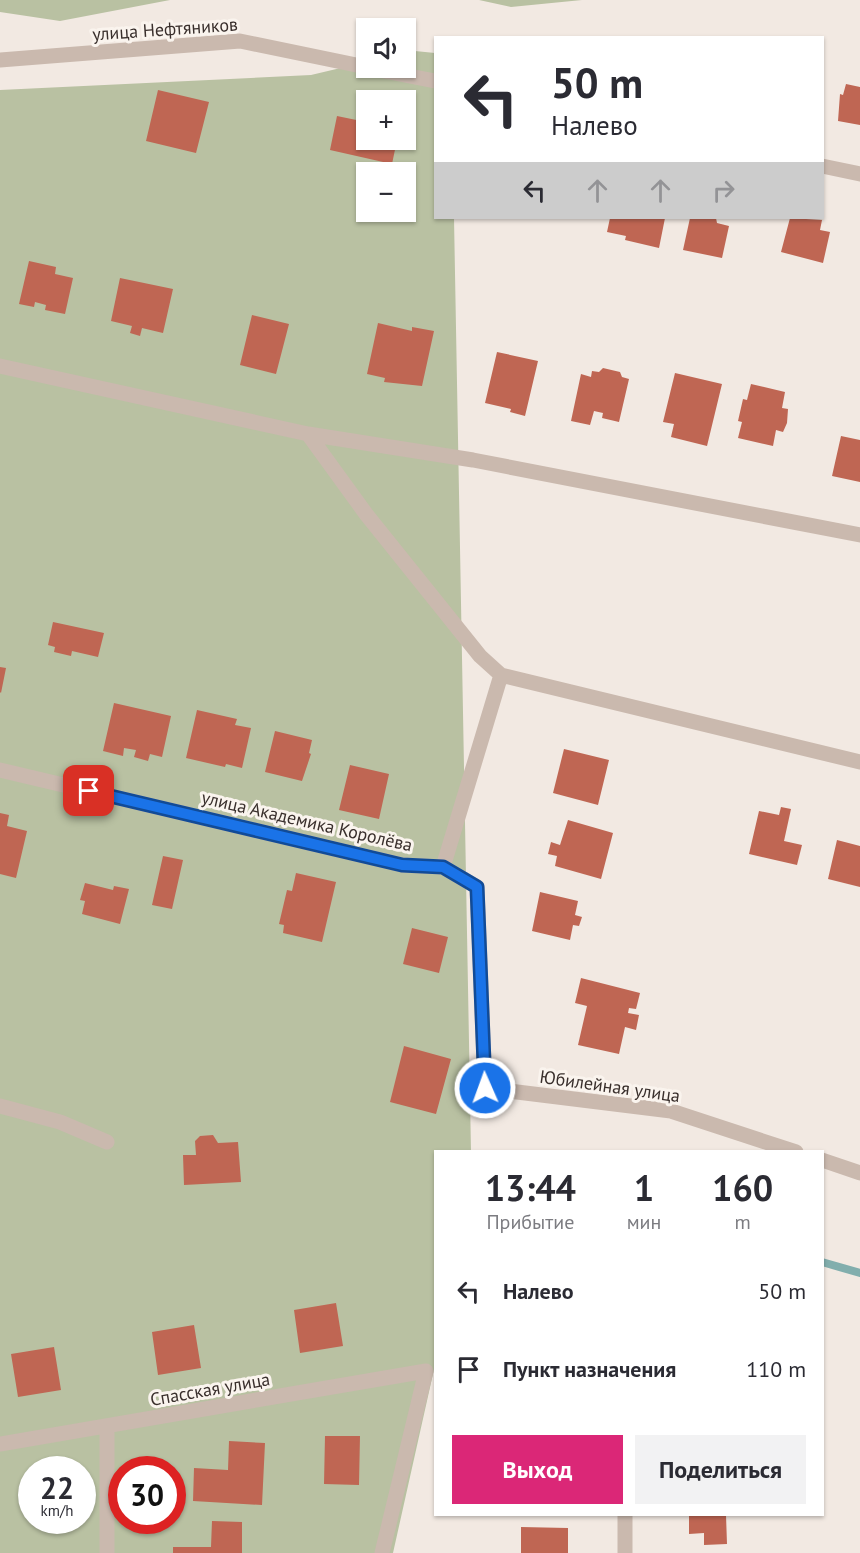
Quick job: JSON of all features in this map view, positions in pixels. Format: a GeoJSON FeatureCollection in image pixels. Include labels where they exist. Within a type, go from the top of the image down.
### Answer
{"type":"FeatureCollection","features":[{"type":"Feature","properties":{"kind":"street","name":"улица Нефтяников"},"geometry":{"type":"LineString","coordinates":[[0,60],[240,41],[356,65]]}},
{"type":"Feature","properties":{"kind":"street","name":"улица Нефтяников"},"geometry":{"type":"LineString","coordinates":[[416,77],[434,81]]}},
{"type":"Feature","properties":{"kind":"street"},"geometry":{"type":"LineString","coordinates":[[824,166],[860,174]]}},
{"type":"Feature","properties":{"kind":"street"},"geometry":{"type":"LineString","coordinates":[[0,366],[308,435],[472,460],[860,534]]}},
{"type":"Feature","properties":{"kind":"street"},"geometry":{"type":"LineString","coordinates":[[308,435],[366,514],[480,656],[501,675],[860,762]]}},
{"type":"Feature","properties":{"kind":"street"},"geometry":{"type":"LineString","coordinates":[[443,867],[501,675]]}},
{"type":"Feature","properties":{"kind":"street","name":"улица Академика Королёва"},"geometry":{"type":"LineString","coordinates":[[0,770],[402,865],[443,867],[477,887],[485,1088]]}},
{"type":"Feature","properties":{"kind":"street","name":"Юбилейная улица"},"geometry":{"type":"LineString","coordinates":[[485,1088],[671,1111],[790,1150]]}},
{"type":"Feature","properties":{"kind":"street"},"geometry":{"type":"LineString","coordinates":[[0,1106],[60,1122],[107,1142]]}},
{"type":"Feature","properties":{"kind":"street"},"geometry":{"type":"LineString","coordinates":[[824,1161],[860,1173]]}},
{"type":"Feature","properties":{"kind":"street","name":"Спасская улица"},"geometry":{"type":"LineString","coordinates":[[0,1444],[426,1371],[382,1553]]}},
{"type":"Feature","properties":{"kind":"street"},"geometry":{"type":"LineString","coordinates":[[107,1427],[107,1553]]}},
{"type":"Feature","properties":{"kind":"street"},"geometry":{"type":"LineString","coordinates":[[625,1516],[625,1553]]}},
{"type":"Feature","properties":{"kind":"green space"},"geometry":{"type":"Polygon","coordinates":[[[0,0],[170,0],[60,21],[0,12],[0,0]]]}},
{"type":"Feature","properties":{"kind":"green space"},"geometry":{"type":"Polygon","coordinates":[[[479,0],[582,0],[511,7],[479,0]]]}},
{"type":"Feature","properties":{"kind":"green space"},"geometry":{"type":"Polygon","coordinates":[[[416,51],[434,53],[434,219],[454,219],[471,1150],[434,1150],[434,1369],[393,1553],[0,1553],[0,90],[311,75],[356,64],[356,78],[416,78],[416,51]]]}},
{"type":"Feature","properties":{"kind":"building"},"geometry":{"type":"Polygon","coordinates":[[[846,84],[860,87],[860,125],[838,121],[840,94],[843,95],[846,84]]]}},
{"type":"Feature","properties":{"kind":"building"},"geometry":{"type":"Polygon","coordinates":[[[158,90],[209,102],[196,153],[146,141],[158,90]]]}},
{"type":"Feature","properties":{"kind":"building"},"geometry":{"type":"Polygon","coordinates":[[[337,116],[356,120],[356,150],[395,150],[392,162],[383,162],[330,150],[337,116]]]}},
{"type":"Feature","properties":{"kind":"building"},"geometry":{"type":"Polygon","coordinates":[[[610,219],[665,219],[659,248],[625,240],[626,236],[607,232],[610,219]]]}},
{"type":"Feature","properties":{"kind":"building"},"geometry":{"type":"Polygon","coordinates":[[[690,219],[716,219],[717,223],[729,226],[722,258],[683,250],[690,219]]]}},
{"type":"Feature","properties":{"kind":"building"},"geometry":{"type":"Polygon","coordinates":[[[790,219],[822,220],[820,230],[830,232],[823,263],[781,252],[790,219]]]}},
{"type":"Feature","properties":{"kind":"building"},"geometry":{"type":"Polygon","coordinates":[[[29,261],[56,267],[55,274],[73,278],[65,314],[45,310],[46,305],[35,302],[34,307],[19,304],[29,261]]]}},
{"type":"Feature","properties":{"kind":"building"},"geometry":{"type":"Polygon","coordinates":[[[120,278],[173,289],[163,333],[142,328],[140,336],[130,333],[132,326],[111,321],[120,278]]]}},
{"type":"Feature","properties":{"kind":"building"},"geometry":{"type":"Polygon","coordinates":[[[252,315],[289,324],[276,374],[240,365],[252,315]]]}},
{"type":"Feature","properties":{"kind":"building"},"geometry":{"type":"Polygon","coordinates":[[[378,323],[412,331],[412,327],[434,331],[422,386],[384,382],[385,378],[367,374],[378,323]]]}},
{"type":"Feature","properties":{"kind":"building"},"geometry":{"type":"Polygon","coordinates":[[[497,352],[538,361],[525,416],[510,412],[511,409],[485,403],[497,352]]]}},
{"type":"Feature","properties":{"kind":"building"},"geometry":{"type":"Polygon","coordinates":[[[603,368],[620,372],[622,377],[629,379],[619,422],[602,418],[603,413],[594,411],[590,425],[571,421],[581,374],[591,377],[592,371],[599,372],[603,368]]]}},
{"type":"Feature","properties":{"kind":"building"},"geometry":{"type":"Polygon","coordinates":[[[675,373],[722,384],[707,446],[671,437],[674,424],[663,422],[675,373]]]}},
{"type":"Feature","properties":{"kind":"building"},"geometry":{"type":"Polygon","coordinates":[[[751,384],[785,392],[782,408],[788,409],[787,423],[783,432],[776,430],[773,446],[738,438],[742,422],[738,421],[743,399],[747,400],[751,384]]]}},
{"type":"Feature","properties":{"kind":"building"},"geometry":{"type":"Polygon","coordinates":[[[841,436],[860,440],[860,482],[832,476],[841,436]]]}},
{"type":"Feature","properties":{"kind":"building"},"geometry":{"type":"Polygon","coordinates":[[[53,622],[104,633],[98,657],[72,651],[71,656],[54,652],[55,647],[48,645],[53,622]]]}},
{"type":"Feature","properties":{"kind":"building"},"geometry":{"type":"Polygon","coordinates":[[[0,667],[6,668],[1,693],[0,692],[0,667]]]}},
{"type":"Feature","properties":{"kind":"building"},"geometry":{"type":"Polygon","coordinates":[[[114,703],[171,716],[162,757],[150,754],[148,761],[134,757],[136,750],[124,748],[123,756],[103,751],[114,703]]]}},
{"type":"Feature","properties":{"kind":"building"},"geometry":{"type":"Polygon","coordinates":[[[197,710],[237,719],[235,725],[251,728],[242,768],[226,764],[225,767],[186,758],[197,710]]]}},
{"type":"Feature","properties":{"kind":"building"},"geometry":{"type":"Polygon","coordinates":[[[275,731],[312,740],[309,753],[311,754],[302,781],[265,772],[275,731]]]}},
{"type":"Feature","properties":{"kind":"building"},"geometry":{"type":"Polygon","coordinates":[[[564,749],[609,760],[598,805],[553,793],[564,749]]]}},
{"type":"Feature","properties":{"kind":"building"},"geometry":{"type":"Polygon","coordinates":[[[350,765],[389,774],[379,819],[339,810],[350,765]]]}},
{"type":"Feature","properties":{"kind":"building"},"geometry":{"type":"Polygon","coordinates":[[[781,807],[791,809],[784,841],[802,845],[797,865],[749,854],[759,811],[779,815],[781,807]]]}},
{"type":"Feature","properties":{"kind":"building"},"geometry":{"type":"Polygon","coordinates":[[[0,813],[9,815],[7,826],[27,831],[16,878],[0,874],[0,813]]]}},
{"type":"Feature","properties":{"kind":"building"},"geometry":{"type":"Polygon","coordinates":[[[568,820],[613,833],[601,879],[555,866],[557,856],[548,854],[551,842],[560,845],[568,820]]]}},
{"type":"Feature","properties":{"kind":"building"},"geometry":{"type":"Polygon","coordinates":[[[837,840],[860,846],[860,887],[828,879],[837,840]]]}},
{"type":"Feature","properties":{"kind":"building"},"geometry":{"type":"Polygon","coordinates":[[[163,856],[183,860],[172,909],[152,905],[163,856]]]}},
{"type":"Feature","properties":{"kind":"building"},"geometry":{"type":"Polygon","coordinates":[[[296,873],[336,882],[322,942],[283,933],[284,925],[279,924],[287,890],[292,891],[296,873]]]}},
{"type":"Feature","properties":{"kind":"building"},"geometry":{"type":"Polygon","coordinates":[[[85,883],[113,890],[114,886],[129,889],[120,924],[82,914],[85,901],[80,900],[85,883]]]}},
{"type":"Feature","properties":{"kind":"building"},"geometry":{"type":"Polygon","coordinates":[[[540,892],[578,901],[575,915],[582,917],[579,926],[573,925],[570,940],[532,931],[540,892]]]}},
{"type":"Feature","properties":{"kind":"building"},"geometry":{"type":"Polygon","coordinates":[[[412,928],[448,937],[439,973],[403,964],[412,928]]]}},
{"type":"Feature","properties":{"kind":"building"},"geometry":{"type":"Polygon","coordinates":[[[581,978],[640,993],[636,1009],[629,1008],[628,1013],[639,1015],[636,1030],[625,1027],[619,1054],[578,1045],[587,1006],[575,1003],[581,978]]]}},
{"type":"Feature","properties":{"kind":"building"},"geometry":{"type":"Polygon","coordinates":[[[404,1046],[451,1059],[436,1114],[390,1102],[404,1046]]]}},
{"type":"Feature","properties":{"kind":"building"},"geometry":{"type":"Polygon","coordinates":[[[213,1135],[218,1143],[238,1142],[241,1182],[184,1185],[183,1155],[196,1155],[195,1141],[200,1136],[213,1135]]]}},
{"type":"Feature","properties":{"kind":"building"},"geometry":{"type":"Polygon","coordinates":[[[336,1303],[343,1346],[300,1353],[294,1310],[336,1303]]]}},
{"type":"Feature","properties":{"kind":"building"},"geometry":{"type":"Polygon","coordinates":[[[194,1325],[201,1368],[158,1375],[152,1332],[194,1325]]]}},
{"type":"Feature","properties":{"kind":"building"},"geometry":{"type":"Polygon","coordinates":[[[54,1347],[61,1390],[18,1397],[11,1354],[54,1347]]]}},
{"type":"Feature","properties":{"kind":"building"},"geometry":{"type":"Polygon","coordinates":[[[325,1436],[360,1436],[359,1485],[324,1484],[325,1436]]]}},
{"type":"Feature","properties":{"kind":"building"},"geometry":{"type":"Polygon","coordinates":[[[229,1441],[265,1443],[262,1505],[193,1501],[194,1468],[228,1470],[229,1441]]]}},
{"type":"Feature","properties":{"kind":"building"},"geometry":{"type":"Polygon","coordinates":[[[689,1516],[726,1516],[727,1544],[704,1545],[704,1533],[689,1534],[689,1516]]]}},
{"type":"Feature","properties":{"kind":"building"},"geometry":{"type":"Polygon","coordinates":[[[212,1521],[242,1522],[242,1553],[173,1553],[173,1547],[211,1547],[212,1521]]]}},
{"type":"Feature","properties":{"kind":"building"},"geometry":{"type":"Polygon","coordinates":[[[521,1527],[568,1528],[568,1553],[521,1553],[521,1527]]]}},
{"type":"Feature","properties":{"kind":"waterway"},"geometry":{"type":"LineString","coordinates":[[824,1263],[860,1273]]}},
{"type":"Feature","properties":{"kind":"route"},"geometry":{"type":"LineString","coordinates":[[89,791],[402,865],[443,867],[477,887],[485,1088]]}}]}
